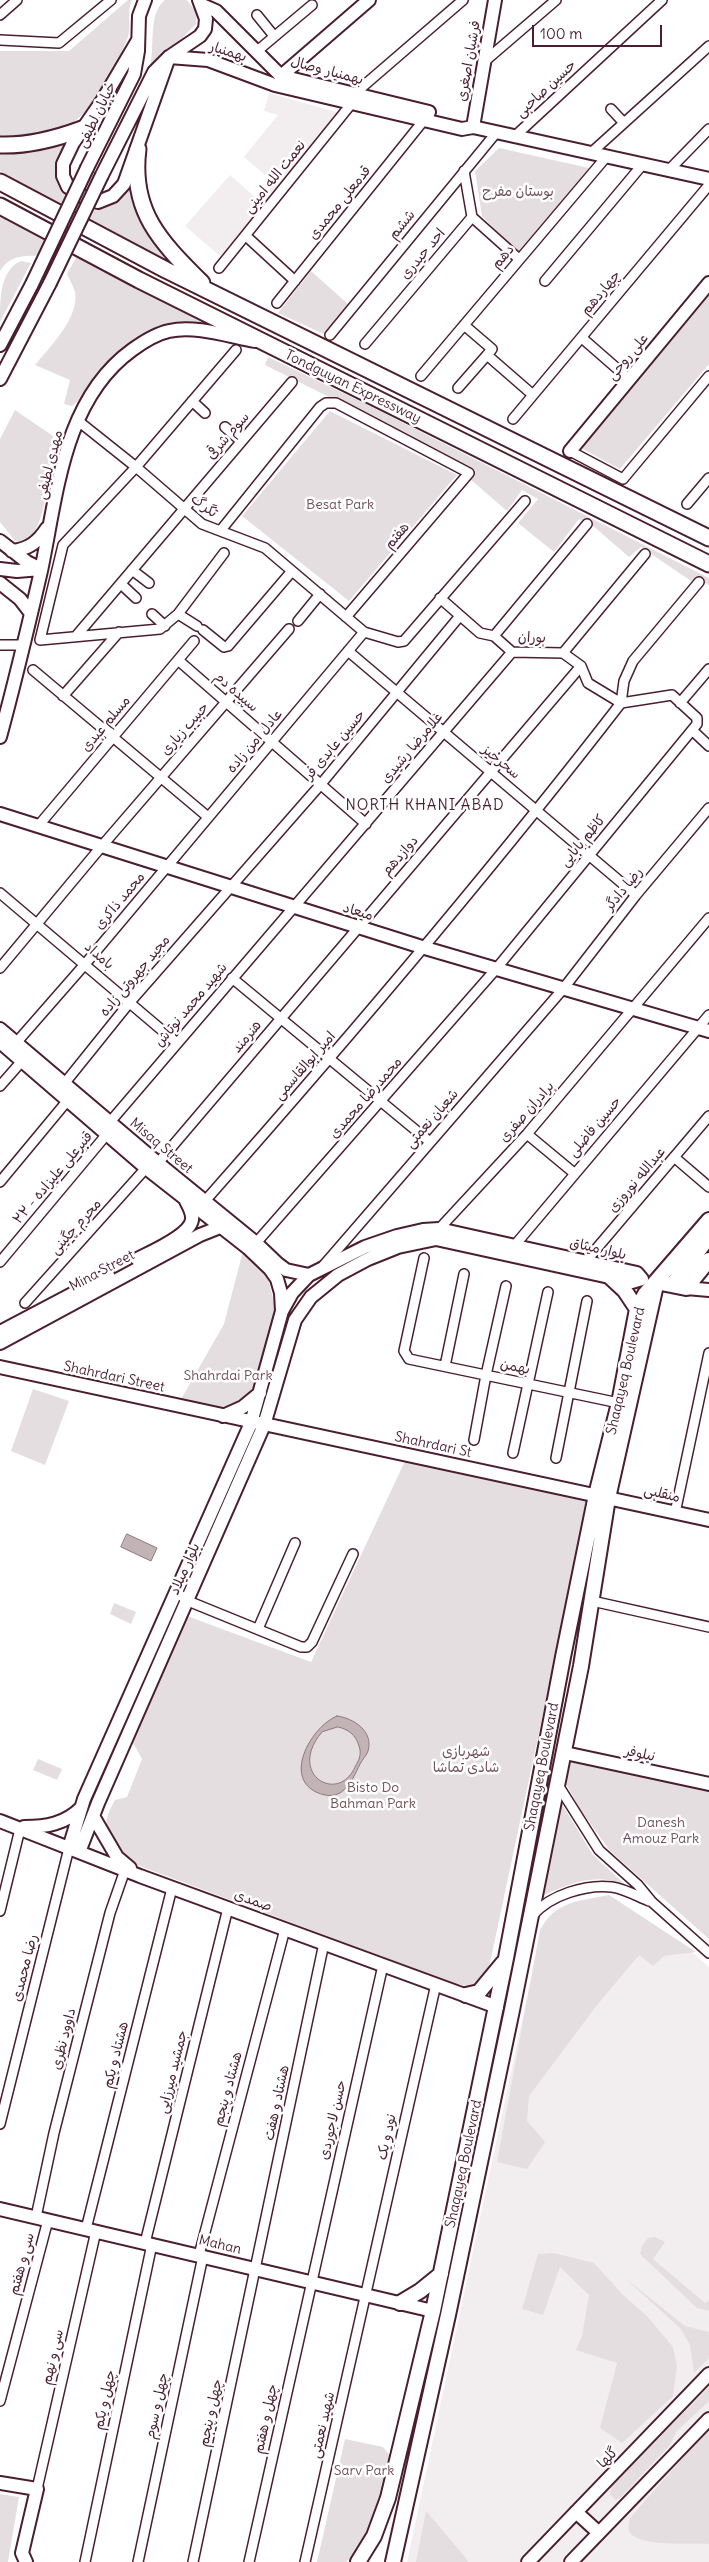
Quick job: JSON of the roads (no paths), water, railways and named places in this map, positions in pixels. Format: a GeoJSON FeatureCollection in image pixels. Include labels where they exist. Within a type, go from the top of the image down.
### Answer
{"type":"FeatureCollection","features":[{"type":"Feature","properties":{"kind":"highway"},"geometry":{"type":"LineString","coordinates":[[0,145],[46,141],[82,129]]}},
{"type":"Feature","properties":{"kind":"highway"},"geometry":{"type":"LineString","coordinates":[[138,149],[137,171],[144,208],[162,243],[210,292]]}},
{"type":"Feature","properties":{"kind":"highway","name":"Tondguyan Expressway"},"geometry":{"type":"LineString","coordinates":[[0,182],[210,292],[709,538]]}},
{"type":"Feature","properties":{"kind":"highway","name":"Tondguyan Expressway"},"geometry":{"type":"LineString","coordinates":[[0,206],[261,342],[709,564]]}},
{"type":"Feature","properties":{"kind":"main road","name":"خیابان لطیفی"},"geometry":{"type":"LineString","coordinates":[[0,345],[32,284],[134,74],[139,16],[145,0]]}},
{"type":"Feature","properties":{"kind":"main road","name":"بهمنیار وصال"},"geometry":{"type":"LineString","coordinates":[[278,80],[369,0]]}},
{"type":"Feature","properties":{"kind":"main road","name":"فرشیان اصغری"},"geometry":{"type":"LineString","coordinates":[[473,127],[495,0]]}},
{"type":"Feature","properties":{"kind":"main road"},"geometry":{"type":"LineString","coordinates":[[0,379],[50,283],[147,83],[154,72],[170,57],[200,36],[205,29],[206,19],[201,2]]}},
{"type":"Feature","properties":{"kind":"main road","name":"بهمنیار"},"geometry":{"type":"LineString","coordinates":[[201,2],[216,11],[256,52],[278,80]]}},
{"type":"Feature","properties":{"kind":"main road"},"geometry":{"type":"LineString","coordinates":[[138,40],[65,158],[63,176],[72,191],[98,202],[108,200],[124,184],[170,57]]}},
{"type":"Feature","properties":{"kind":"main road","name":"بهمنیار"},"geometry":{"type":"LineString","coordinates":[[170,57],[199,59],[224,64],[278,80]]}},
{"type":"Feature","properties":{"kind":"main road","name":"بهمنیار وصال"},"geometry":{"type":"LineString","coordinates":[[278,80],[352,103],[462,129],[473,127]]}},
{"type":"Feature","properties":{"kind":"main road","name":"بهمنیار وصال"},"geometry":{"type":"LineString","coordinates":[[278,80],[464,121],[473,127],[514,137],[592,152],[709,179]]}},
{"type":"Feature","properties":{"kind":"main road","name":"علی روحی"},"geometry":{"type":"LineString","coordinates":[[570,450],[709,283]]}},
{"type":"Feature","properties":{"kind":"main road","name":"مهدی لطیفی"},"geometry":{"type":"LineString","coordinates":[[0,737],[41,569],[65,459],[77,420],[103,377],[122,357],[145,340],[169,330],[191,330],[261,342]]}},
{"type":"Feature","properties":{"kind":"main road"},"geometry":{"type":"LineString","coordinates":[[12,551],[25,549],[40,540],[52,519]]}},
{"type":"Feature","properties":{"kind":"main road"},"geometry":{"type":"LineString","coordinates":[[0,541],[41,569]]}},
{"type":"Feature","properties":{"kind":"main road"},"geometry":{"type":"LineString","coordinates":[[0,569],[17,571],[41,569]]}},
{"type":"Feature","properties":{"kind":"main road"},"geometry":{"type":"LineString","coordinates":[[0,583],[20,599],[30,612]]}},
{"type":"Feature","properties":{"kind":"main road","name":"میعاد"},"geometry":{"type":"LineString","coordinates":[[0,814],[424,948],[704,1030]]}},
{"type":"Feature","properties":{"kind":"main road","name":"Misaq Street"},"geometry":{"type":"LineString","coordinates":[[0,1029],[64,1084],[185,1199],[256,1243],[286,1270],[309,1275]]}},
{"type":"Feature","properties":{"kind":"main road","name":"Misaq Street"},"geometry":{"type":"LineString","coordinates":[[0,1042],[68,1100],[109,1128]]}},
{"type":"Feature","properties":{"kind":"main road","name":"Misaq Street"},"geometry":{"type":"LineString","coordinates":[[152,1166],[205,1201],[224,1224],[270,1269],[281,1293],[282,1310]]}},
{"type":"Feature","properties":{"kind":"main road","name":"Mina Street"},"geometry":{"type":"LineString","coordinates":[[0,1332],[185,1233],[192,1221],[192,1212],[185,1199]]}},
{"type":"Feature","properties":{"kind":"main road"},"geometry":{"type":"LineString","coordinates":[[656,1282],[709,1220]]}},
{"type":"Feature","properties":{"kind":"main road","name":"Mina Street"},"geometry":{"type":"LineString","coordinates":[[0,1343],[200,1235],[224,1224]]}},
{"type":"Feature","properties":{"kind":"main road","name":"بلوار میثاق"},"geometry":{"type":"LineString","coordinates":[[282,1310],[292,1293],[309,1275],[322,1267],[365,1247],[397,1236],[424,1230],[439,1229],[515,1245],[637,1273],[642,1279],[632,1282],[436,1239],[398,1247],[368,1259],[338,1275],[311,1297]]}},
{"type":"Feature","properties":{"kind":"main road"},"geometry":{"type":"LineString","coordinates":[[672,1285],[709,1237]]}},
{"type":"Feature","properties":{"kind":"main road"},"geometry":{"type":"LineString","coordinates":[[688,1288],[709,1260]]}},
{"type":"Feature","properties":{"kind":"main road"},"geometry":{"type":"LineString","coordinates":[[610,1277],[625,1290],[637,1309]]}},
{"type":"Feature","properties":{"kind":"main road"},"geometry":{"type":"LineString","coordinates":[[642,1279],[709,1290]]}},
{"type":"Feature","properties":{"kind":"main road","name":"Shaqayeq Boulevard"},"geometry":{"type":"LineString","coordinates":[[393,2562],[448,2315],[558,1785],[592,1601],[602,1496],[637,1309],[656,1282]]}},
{"type":"Feature","properties":{"kind":"main road","name":"Shaqayeq Boulevard"},"geometry":{"type":"LineString","coordinates":[[358,2562],[374,2536],[388,2498],[433,2311],[497,2006],[563,1656],[656,1282]]}},
{"type":"Feature","properties":{"kind":"main road"},"geometry":{"type":"LineString","coordinates":[[688,1288],[709,1299]]}},
{"type":"Feature","properties":{"kind":"main road","name":"بلوار میلاد"},"geometry":{"type":"LineString","coordinates":[[74,1850],[81,1808],[145,1679],[188,1601],[264,1425],[296,1320],[311,1297]]}},
{"type":"Feature","properties":{"kind":"main road","name":"بلوار میلاد"},"geometry":{"type":"LineString","coordinates":[[74,1850],[93,1816],[145,1679],[175,1592],[251,1423],[282,1310]]}},
{"type":"Feature","properties":{"kind":"main road","name":"Shahrdari Street"},"geometry":{"type":"LineString","coordinates":[[0,1367],[251,1423]]}},
{"type":"Feature","properties":{"kind":"main road"},"geometry":{"type":"LineString","coordinates":[[223,1416],[243,1407],[260,1393]]}},
{"type":"Feature","properties":{"kind":"main road","name":"Shahrdari St"},"geometry":{"type":"LineString","coordinates":[[251,1423],[602,1496]]}},
{"type":"Feature","properties":{"kind":"main road","name":"منقلبی"},"geometry":{"type":"LineString","coordinates":[[602,1496],[709,1520]]}},
{"type":"Feature","properties":{"kind":"main road"},"geometry":{"type":"LineString","coordinates":[[571,1622],[574,1631],[578,1634],[587,1629]]}},
{"type":"Feature","properties":{"kind":"main road"},"geometry":{"type":"LineString","coordinates":[[563,1656],[570,1649],[574,1649],[580,1656],[581,1666]]}},
{"type":"Feature","properties":{"kind":"main road","name":"نیلوفر"},"geometry":{"type":"LineString","coordinates":[[564,1753],[709,1784]]}},
{"type":"Feature","properties":{"kind":"main road"},"geometry":{"type":"LineString","coordinates":[[18,1828],[44,1827],[71,1818],[81,1808]]}},
{"type":"Feature","properties":{"kind":"main road"},"geometry":{"type":"LineString","coordinates":[[93,1816],[117,1857],[140,1876]]}},
{"type":"Feature","properties":{"kind":"main road","name":"صمدی"},"geometry":{"type":"LineString","coordinates":[[0,1821],[172,1888],[497,2006]]}},
{"type":"Feature","properties":{"kind":"main road"},"geometry":{"type":"LineString","coordinates":[[466,1995],[479,1992],[506,1958]]}},
{"type":"Feature","properties":{"kind":"main road"},"geometry":{"type":"LineString","coordinates":[[497,2006],[512,2010]]}},
{"type":"Feature","properties":{"kind":"main road","name":"Mahan"},"geometry":{"type":"LineString","coordinates":[[0,2209],[433,2311]]}},
{"type":"Feature","properties":{"kind":"main road"},"geometry":{"type":"LineString","coordinates":[[400,2303],[420,2291],[441,2274]]}},
{"type":"Feature","properties":{"kind":"main road"},"geometry":{"type":"LineString","coordinates":[[433,2311],[448,2315]]}},
{"type":"Feature","properties":{"kind":"main road","name":"گلها"},"geometry":{"type":"LineString","coordinates":[[528,2562],[709,2374]]}},
{"type":"Feature","properties":{"kind":"main road"},"geometry":{"type":"LineString","coordinates":[[571,2562],[709,2419]]}},
{"type":"Feature","properties":{"kind":"main road"},"geometry":{"type":"LineString","coordinates":[[0,2483],[37,2488],[22,2553],[26,2562]]}},
{"type":"Feature","properties":{"kind":"main road"},"geometry":{"type":"LineString","coordinates":[[576,2512],[599,2533]]}},
{"type":"Feature","properties":{"kind":"street"},"geometry":{"type":"LineString","coordinates":[[0,14],[17,0]]}},
{"type":"Feature","properties":{"kind":"street"},"geometry":{"type":"LineString","coordinates":[[0,40],[59,43],[111,0]]}},
{"type":"Feature","properties":{"kind":"street"},"geometry":{"type":"LineString","coordinates":[[361,88],[463,0]]}},
{"type":"Feature","properties":{"kind":"street"},"geometry":{"type":"LineString","coordinates":[[485,62],[556,0]]}},
{"type":"Feature","properties":{"kind":"street","name":"حسین صاحبی"},"geometry":{"type":"LineString","coordinates":[[514,137],[662,0]]}},
{"type":"Feature","properties":{"kind":"street"},"geometry":{"type":"LineString","coordinates":[[256,52],[312,5]]}},
{"type":"Feature","properties":{"kind":"street"},"geometry":{"type":"LineString","coordinates":[[257,15],[274,36]]}},
{"type":"Feature","properties":{"kind":"street"},"geometry":{"type":"LineString","coordinates":[[592,152],[709,46]]}},
{"type":"Feature","properties":{"kind":"street","name":"نعمت الله امینی"},"geometry":{"type":"LineString","coordinates":[[219,268],[352,103]]}},
{"type":"Feature","properties":{"kind":"street"},"geometry":{"type":"LineString","coordinates":[[611,109],[624,123]]}},
{"type":"Feature","properties":{"kind":"street","name":"قدمعلی محمدی"},"geometry":{"type":"LineString","coordinates":[[277,303],[424,120]]}},
{"type":"Feature","properties":{"kind":"street"},"geometry":{"type":"LineString","coordinates":[[669,170],[709,129]]}},
{"type":"Feature","properties":{"kind":"street","name":"ششم"},"geometry":{"type":"LineString","coordinates":[[330,335],[496,132]]}},
{"type":"Feature","properties":{"kind":"street","name":"دهم"},"geometry":{"type":"LineString","coordinates":[[421,376],[607,156]]}},
{"type":"Feature","properties":{"kind":"street"},"geometry":{"type":"LineString","coordinates":[[545,281],[643,164]]}},
{"type":"Feature","properties":{"kind":"street"},"geometry":{"type":"LineString","coordinates":[[464,171],[472,217],[519,260]]}},
{"type":"Feature","properties":{"kind":"street","name":"چهاردهم"},"geometry":{"type":"LineString","coordinates":[[513,419],[709,186]]}},
{"type":"Feature","properties":{"kind":"street","name":"احد حیدری"},"geometry":{"type":"LineString","coordinates":[[365,344],[472,217]]}},
{"type":"Feature","properties":{"kind":"street"},"geometry":{"type":"LineString","coordinates":[[246,236],[295,281]]}},
{"type":"Feature","properties":{"kind":"street"},"geometry":{"type":"LineString","coordinates":[[458,388],[492,349],[464,325]]}},
{"type":"Feature","properties":{"kind":"street"},"geometry":{"type":"LineString","coordinates":[[582,338],[629,379]]}},
{"type":"Feature","properties":{"kind":"street"},"geometry":{"type":"LineString","coordinates":[[224,553],[178,614],[165,626],[154,630],[40,640],[62,549],[136,467],[236,350]]}},
{"type":"Feature","properties":{"kind":"street"},"geometry":{"type":"LineString","coordinates":[[487,355],[534,395]]}},
{"type":"Feature","properties":{"kind":"street"},"geometry":{"type":"LineString","coordinates":[[570,450],[623,479],[709,376]]}},
{"type":"Feature","properties":{"kind":"street","name":"سوم شرقی"},"geometry":{"type":"LineString","coordinates":[[78,636],[292,382]]}},
{"type":"Feature","properties":{"kind":"street"},"geometry":{"type":"LineString","coordinates":[[192,401],[205,413]]}},
{"type":"Feature","properties":{"kind":"street","name":"هفتم"},"geometry":{"type":"LineString","coordinates":[[221,530],[320,407],[326,403],[336,403],[469,473],[346,617]]}},
{"type":"Feature","properties":{"kind":"street","name":"تگرگ"},"geometry":{"type":"LineString","coordinates":[[77,420],[208,528],[221,530],[265,548],[346,617]]}},
{"type":"Feature","properties":{"kind":"street"},"geometry":{"type":"LineString","coordinates":[[224,427],[241,442]]}},
{"type":"Feature","properties":{"kind":"street"},"geometry":{"type":"LineString","coordinates":[[686,504],[709,478]]}},
{"type":"Feature","properties":{"kind":"street"},"geometry":{"type":"LineString","coordinates":[[346,617],[364,632],[401,642],[525,500]]}},
{"type":"Feature","properties":{"kind":"street"},"geometry":{"type":"LineString","coordinates":[[494,636],[587,524]]}},
{"type":"Feature","properties":{"kind":"street"},"geometry":{"type":"LineString","coordinates":[[563,653],[645,554]]}},
{"type":"Feature","properties":{"kind":"street"},"geometry":{"type":"LineString","coordinates":[[41,569],[56,573]]}},
{"type":"Feature","properties":{"kind":"street"},"geometry":{"type":"LineString","coordinates":[[132,570],[150,583]]}},
{"type":"Feature","properties":{"kind":"street"},"geometry":{"type":"LineString","coordinates":[[178,614],[224,647],[228,646],[292,570]]}},
{"type":"Feature","properties":{"kind":"street"},"geometry":{"type":"LineString","coordinates":[[699,582],[633,661],[624,682],[621,703],[668,694],[697,718],[697,724],[693,732],[709,746]]}},
{"type":"Feature","properties":{"kind":"street"},"geometry":{"type":"LineString","coordinates":[[121,584],[136,598]]}},
{"type":"Feature","properties":{"kind":"street"},"geometry":{"type":"LineString","coordinates":[[298,622],[320,594]]}},
{"type":"Feature","properties":{"kind":"street","name":"بوران"},"geometry":{"type":"LineString","coordinates":[[440,598],[480,634],[494,636],[512,652],[563,653],[581,666],[588,683],[621,703]]}},
{"type":"Feature","properties":{"kind":"street"},"geometry":{"type":"LineString","coordinates":[[152,614],[165,626]]}},
{"type":"Feature","properties":{"kind":"street","name":"حسین عابدی‌ فر"},"geometry":{"type":"LineString","coordinates":[[228,887],[321,784],[459,617]]}},
{"type":"Feature","properties":{"kind":"street","name":"حبیب زیاری"},"geometry":{"type":"LineString","coordinates":[[0,968],[101,847],[289,629]]}},
{"type":"Feature","properties":{"kind":"street"},"geometry":{"type":"LineString","coordinates":[[63,696],[119,632]]}},
{"type":"Feature","properties":{"kind":"street","name":"عادل امن زاده"},"geometry":{"type":"LineString","coordinates":[[166,867],[364,632]]}},
{"type":"Feature","properties":{"kind":"street","name":"مسلم عبدی"},"geometry":{"type":"LineString","coordinates":[[39,825],[194,641]]}},
{"type":"Feature","properties":{"kind":"street"},"geometry":{"type":"LineString","coordinates":[[0,645],[23,645]]}},
{"type":"Feature","properties":{"kind":"street","name":"سحرخیز"},"geometry":{"type":"LineString","coordinates":[[348,651],[636,895]]}},
{"type":"Feature","properties":{"kind":"street","name":"غلامرضا رشیدی"},"geometry":{"type":"LineString","coordinates":[[295,908],[512,652]]}},
{"type":"Feature","properties":{"kind":"street","name":"سپیده دم"},"geometry":{"type":"LineString","coordinates":[[178,660],[366,824]]}},
{"type":"Feature","properties":{"kind":"street","name":"دوازدهم"},"geometry":{"type":"LineString","coordinates":[[357,927],[581,666]]}},
{"type":"Feature","properties":{"kind":"street"},"geometry":{"type":"LineString","coordinates":[[680,703],[709,669]]}},
{"type":"Feature","properties":{"kind":"street"},"geometry":{"type":"LineString","coordinates":[[33,670],[208,817]]}},
{"type":"Feature","properties":{"kind":"street","name":"امیر ابوالقاسمی"},"geometry":{"type":"LineString","coordinates":[[205,1201],[330,1059],[424,948],[538,811],[621,703]]}},
{"type":"Feature","properties":{"kind":"street","name":"کاظم بابایی"},"geometry":{"type":"LineString","coordinates":[[496,969],[589,854],[693,732]]}},
{"type":"Feature","properties":{"kind":"street","name":"رضا دادگر"},"geometry":{"type":"LineString","coordinates":[[563,989],[636,895],[709,808]]}},
{"type":"Feature","properties":{"kind":"street","name":"محمد ذاکری"},"geometry":{"type":"LineString","coordinates":[[16,1043],[166,867]]}},
{"type":"Feature","properties":{"kind":"street","name":"مجید جهروتی زاده"},"geometry":{"type":"LineString","coordinates":[[64,1084],[130,1002],[228,887]]}},
{"type":"Feature","properties":{"kind":"street","name":"بامداد"},"geometry":{"type":"LineString","coordinates":[[0,893],[38,922],[178,1043]]}},
{"type":"Feature","properties":{"kind":"street","name":"شهید محمد نوتاش"},"geometry":{"type":"LineString","coordinates":[[109,1128],[232,978],[295,908]]}},
{"type":"Feature","properties":{"kind":"street","name":"برادران صفری"},"geometry":{"type":"LineString","coordinates":[[439,1229],[527,1134],[709,918]]}},
{"type":"Feature","properties":{"kind":"street","name":"هنرمند"},"geometry":{"type":"LineString","coordinates":[[152,1166],[281,1018],[357,927]]}},
{"type":"Feature","properties":{"kind":"street","name":"محمدرضا محمدی"},"geometry":{"type":"LineString","coordinates":[[256,1243],[496,969]]}},
{"type":"Feature","properties":{"kind":"street"},"geometry":{"type":"LineString","coordinates":[[232,978],[430,1142]]}},
{"type":"Feature","properties":{"kind":"street","name":"شعبان نعمتی"},"geometry":{"type":"LineString","coordinates":[[322,1267],[563,989]]}},
{"type":"Feature","properties":{"kind":"street","name":"حسین فاضلی"},"geometry":{"type":"LineString","coordinates":[[515,1245],[574,1173],[704,1030],[709,1015]]}},
{"type":"Feature","properties":{"kind":"street"},"geometry":{"type":"LineString","coordinates":[[0,1086],[22,1061]]}},
{"type":"Feature","properties":{"kind":"street"},"geometry":{"type":"LineString","coordinates":[[0,1182],[68,1100]]}},
{"type":"Feature","properties":{"kind":"street","name":"عبدالله نوروزی"},"geometry":{"type":"LineString","coordinates":[[586,1261],[709,1116]]}},
{"type":"Feature","properties":{"kind":"street","name":"قنبرعلی علیزاده - ۲۲"},"geometry":{"type":"LineString","coordinates":[[0,1262],[109,1128]]}},
{"type":"Feature","properties":{"kind":"street"},"geometry":{"type":"LineString","coordinates":[[527,1134],[574,1173]]}},
{"type":"Feature","properties":{"kind":"street"},"geometry":{"type":"LineString","coordinates":[[674,1157],[709,1187]]}},
{"type":"Feature","properties":{"kind":"street","name":"محرم چگینی"},"geometry":{"type":"LineString","coordinates":[[25,1303],[152,1166]]}},
{"type":"Feature","properties":{"kind":"street","name":"بهمن"},"geometry":{"type":"LineString","coordinates":[[424,1258],[404,1351],[409,1359],[619,1403]]}},
{"type":"Feature","properties":{"kind":"street"},"geometry":{"type":"LineString","coordinates":[[445,1366],[464,1274]]}},
{"type":"Feature","properties":{"kind":"street"},"geometry":{"type":"LineString","coordinates":[[474,1440],[506,1286]]}},
{"type":"Feature","properties":{"kind":"street"},"geometry":{"type":"LineString","coordinates":[[513,1453],[548,1292]]}},
{"type":"Feature","properties":{"kind":"street"},"geometry":{"type":"LineString","coordinates":[[556,1458],[587,1301]]}},
{"type":"Feature","properties":{"kind":"street"},"geometry":{"type":"LineString","coordinates":[[675,1513],[709,1353]]}},
{"type":"Feature","properties":{"kind":"street"},"geometry":{"type":"LineString","coordinates":[[258,1629],[295,1543]]}},
{"type":"Feature","properties":{"kind":"street"},"geometry":{"type":"LineString","coordinates":[[175,1592],[188,1601],[301,1647],[307,1647],[312,1642],[353,1554]]}},
{"type":"Feature","properties":{"kind":"street"},"geometry":{"type":"LineString","coordinates":[[592,1601],[709,1627]]}},
{"type":"Feature","properties":{"kind":"street"},"geometry":{"type":"LineString","coordinates":[[558,1785],[598,1850],[638,1886],[652,1902],[709,1952]]}},
{"type":"Feature","properties":{"kind":"street"},"geometry":{"type":"LineString","coordinates":[[0,1911],[18,1828]]}},
{"type":"Feature","properties":{"kind":"street","name":"رضا محمدی"},"geometry":{"type":"LineString","coordinates":[[0,2124],[74,1850]]}},
{"type":"Feature","properties":{"kind":"street","name":"داوود نظری"},"geometry":{"type":"LineString","coordinates":[[42,2218],[54,2134],[110,1912],[125,1870]]}},
{"type":"Feature","properties":{"kind":"street"},"geometry":{"type":"LineString","coordinates":[[531,1918],[541,1905],[552,1899],[594,1887],[619,1889],[652,1902]]}},
{"type":"Feature","properties":{"kind":"street","name":"هشتاد و یکم"},"geometry":{"type":"LineString","coordinates":[[91,2230],[172,1888]]}},
{"type":"Feature","properties":{"kind":"street","name":"جمشید میرزایی"},"geometry":{"type":"LineString","coordinates":[[148,2244],[228,1908]]}},
{"type":"Feature","properties":{"kind":"street","name":"هشتاد و پنجم"},"geometry":{"type":"LineString","coordinates":[[201,2256],[285,1929]]}},
{"type":"Feature","properties":{"kind":"street","name":"هشتاد و هفت"},"geometry":{"type":"LineString","coordinates":[[256,2269],[324,1943]]}},
{"type":"Feature","properties":{"kind":"street","name":"حسن لاجوردی"},"geometry":{"type":"LineString","coordinates":[[310,2282],[383,1965]]}},
{"type":"Feature","properties":{"kind":"street","name":"نود و یک"},"geometry":{"type":"LineString","coordinates":[[367,2295],[436,1984]]}},
{"type":"Feature","properties":{"kind":"street","name":"سی و هفتم"},"geometry":{"type":"LineString","coordinates":[[0,2401],[42,2218]]}},
{"type":"Feature","properties":{"kind":"street","name":"سی و نهم"},"geometry":{"type":"LineString","coordinates":[[37,2488],[91,2230]]}},
{"type":"Feature","properties":{"kind":"street","name":"چهل و یکم"},"geometry":{"type":"LineString","coordinates":[[84,2562],[148,2244]]}},
{"type":"Feature","properties":{"kind":"street","name":"چهل و سوم"},"geometry":{"type":"LineString","coordinates":[[138,2562],[201,2256]]}},
{"type":"Feature","properties":{"kind":"street","name":"چهل و پنجم"},"geometry":{"type":"LineString","coordinates":[[193,2562],[256,2269]]}},
{"type":"Feature","properties":{"kind":"street","name":"چهل و هفتم"},"geometry":{"type":"LineString","coordinates":[[249,2562],[310,2282]]}},
{"type":"Feature","properties":{"kind":"street","name":"شهید نعمتی"},"geometry":{"type":"LineString","coordinates":[[305,2562],[367,2295]]}},
{"type":"Feature","properties":{"kind":"district","name":"NORTH KHANI ABAD"},"geometry":{"type":"Point","coordinates":[425,806]}},
{"type":"Feature","properties":{"kind":"park label","name":"بوستان مفرح"},"geometry":{"type":"Point","coordinates":[518,192]}},
{"type":"Feature","properties":{"kind":"park label","name":"Besat Park"},"geometry":{"type":"Point","coordinates":[340,505]}},
{"type":"Feature","properties":{"kind":"park label","name":"Shahrdai Park"},"geometry":{"type":"Point","coordinates":[228,1376]}},
{"type":"Feature","properties":{"kind":"park label","name":"شهربازی شادی تماشا"},"geometry":{"type":"Point","coordinates":[466,1760]}},
{"type":"Feature","properties":{"kind":"park label","name":"Bisto Do Bahman Park"},"geometry":{"type":"Point","coordinates":[373,1796]}},
{"type":"Feature","properties":{"kind":"park label","name":"Danesh Amouz Park"},"geometry":{"type":"Point","coordinates":[661,1832]}},
{"type":"Feature","properties":{"kind":"park label","name":"Sarv Park"},"geometry":{"type":"Point","coordinates":[364,2471]}}]}
